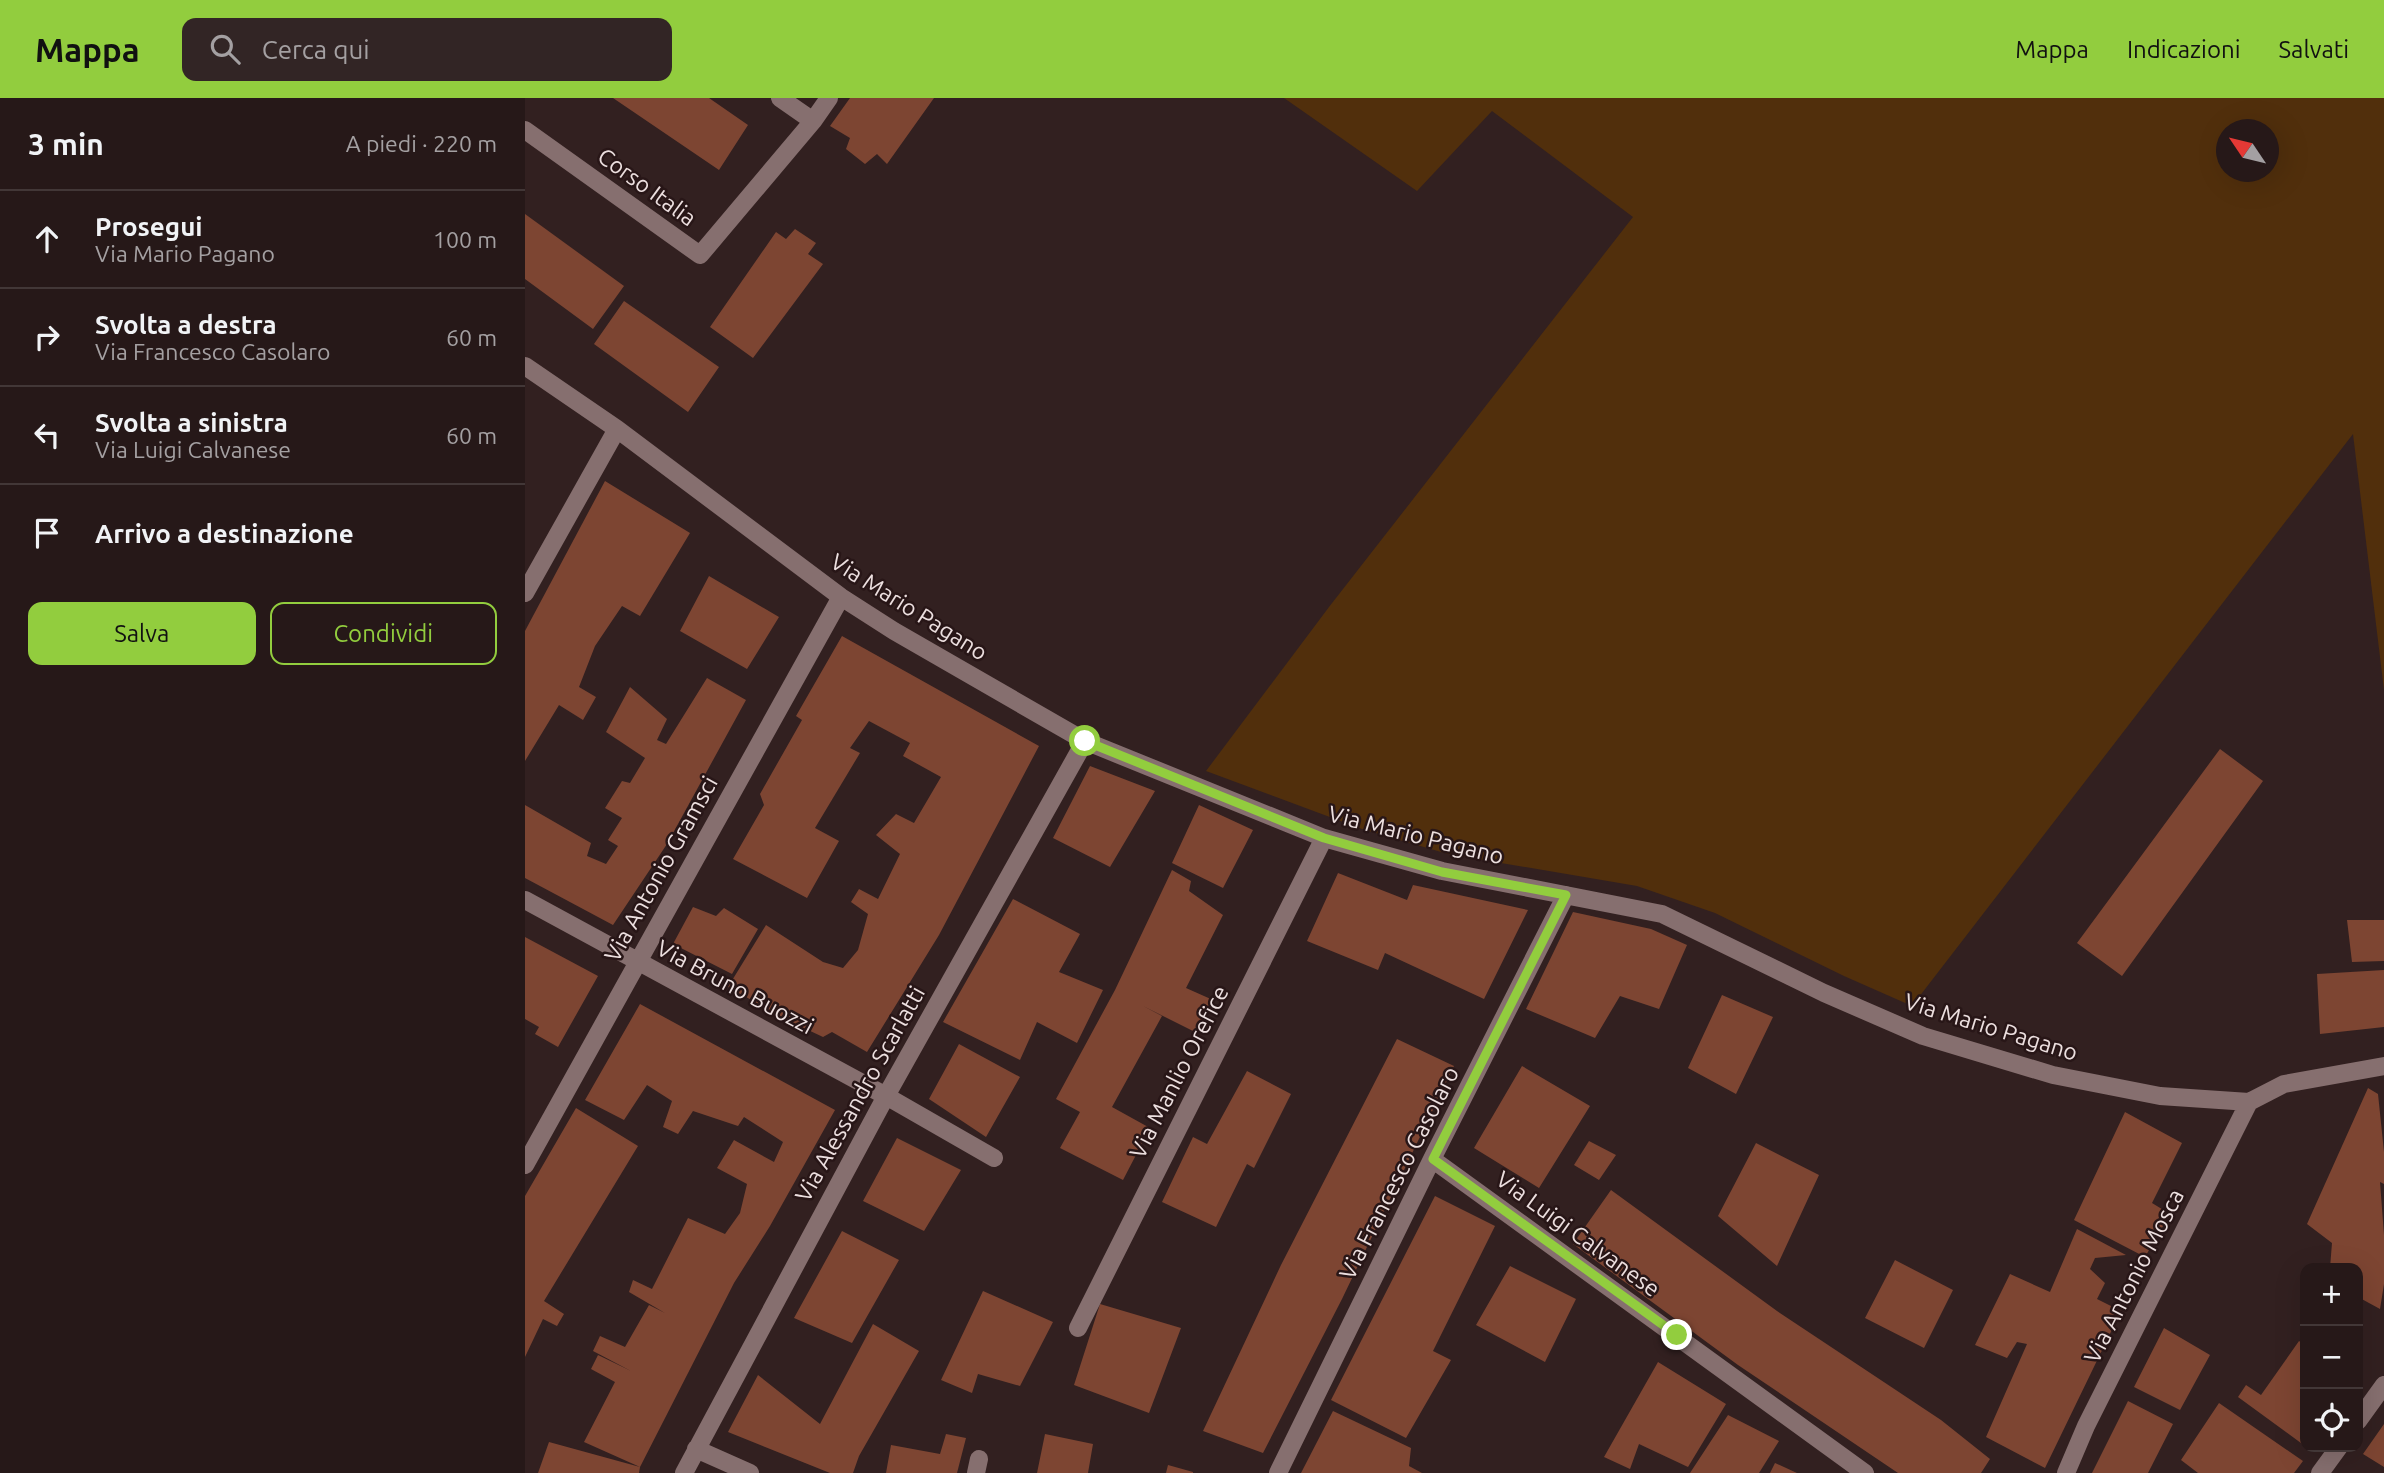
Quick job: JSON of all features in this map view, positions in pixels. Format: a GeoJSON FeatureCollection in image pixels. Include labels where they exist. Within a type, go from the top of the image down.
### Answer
{"type":"FeatureCollection","features":[{"type":"Feature","properties":{"kind":"street"},"geometry":{"type":"LineString","coordinates":[[780,98],[813,121]]}},
{"type":"Feature","properties":{"kind":"street","name":"Corso Italia"},"geometry":{"type":"LineString","coordinates":[[525,130],[700,255],[813,121],[829,98]]}},
{"type":"Feature","properties":{"kind":"street","name":"Via Mario Pagano"},"geometry":{"type":"LineString","coordinates":[[525,366],[617,429],[841,597],[894,631],[1085,741],[1324,838],[1442,872],[1663,914],[1824,993],[1923,1036],[2040,1071],[2160,1096],[2249,1101],[2284,1084],[2384,1066]]}},
{"type":"Feature","properties":{"kind":"street"},"geometry":{"type":"LineString","coordinates":[[525,593],[617,429]]}},
{"type":"Feature","properties":{"kind":"street","name":"Via Antonio Gramsci"},"geometry":{"type":"LineString","coordinates":[[525,1165],[841,597]]}},
{"type":"Feature","properties":{"kind":"street","name":"Via Alessandro Scarlatti"},"geometry":{"type":"LineString","coordinates":[[684,1473],[886,1096],[1085,741]]}},
{"type":"Feature","properties":{"kind":"street","name":"Via Manlio Orefice"},"geometry":{"type":"LineString","coordinates":[[1078,1328],[1324,838]]}},
{"type":"Feature","properties":{"kind":"street","name":"Via Francesco Casolaro"},"geometry":{"type":"LineString","coordinates":[[1278,1473],[1566,895]]}},
{"type":"Feature","properties":{"kind":"street","name":"Via Bruno Buozzi"},"geometry":{"type":"LineString","coordinates":[[525,900],[886,1096],[994,1158]]}},
{"type":"Feature","properties":{"kind":"street","name":"Via Antonio Mosca"},"geometry":{"type":"LineString","coordinates":[[2066,1473],[2086,1426],[2249,1101]]}},
{"type":"Feature","properties":{"kind":"street","name":"Via Luigi Calvanese"},"geometry":{"type":"LineString","coordinates":[[1433,1159],[1865,1473]]}},
{"type":"Feature","properties":{"kind":"street"},"geometry":{"type":"LineString","coordinates":[[2363,1414],[2384,1384]]}},
{"type":"Feature","properties":{"kind":"street"},"geometry":{"type":"LineString","coordinates":[[696,1449],[750,1473]]}},
{"type":"Feature","properties":{"kind":"street"},"geometry":{"type":"LineString","coordinates":[[2321,1473],[2336,1452]]}},
{"type":"Feature","properties":{"kind":"shaded area"},"geometry":{"type":"Polygon","coordinates":[[[1284,98],[2384,98],[2384,690],[2353,434],[1912,1006],[1715,913],[1637,886],[1448,854],[1362,829],[1206,771],[1329,607],[1633,217],[1492,111],[1417,191],[1284,98]]]}},
{"type":"Feature","properties":{"kind":"building"},"geometry":{"type":"Polygon","coordinates":[[[613,98],[709,98],[748,125],[719,170],[613,98]]]}},
{"type":"Feature","properties":{"kind":"building"},"geometry":{"type":"Polygon","coordinates":[[[850,98],[934,98],[887,164],[877,154],[865,164],[846,149],[850,138],[830,126],[850,98]]]}},
{"type":"Feature","properties":{"kind":"building"},"geometry":{"type":"Polygon","coordinates":[[[525,214],[624,286],[593,329],[525,279],[525,214]]]}},
{"type":"Feature","properties":{"kind":"building"},"geometry":{"type":"Polygon","coordinates":[[[795,229],[816,243],[808,254],[823,264],[753,358],[710,327],[776,232],[786,239],[795,229]]]}},
{"type":"Feature","properties":{"kind":"building"},"geometry":{"type":"Polygon","coordinates":[[[624,301],[719,367],[688,412],[594,344],[624,301]]]}},
{"type":"Feature","properties":{"kind":"building"},"geometry":{"type":"Polygon","coordinates":[[[605,481],[690,533],[640,616],[622,606],[595,646],[579,687],[596,697],[583,720],[559,705],[525,761],[525,631],[605,481]]]}},
{"type":"Feature","properties":{"kind":"building"},"geometry":{"type":"Polygon","coordinates":[[[709,576],[779,617],[747,669],[680,631],[709,576]]]}},
{"type":"Feature","properties":{"kind":"building"},"geometry":{"type":"Polygon","coordinates":[[[842,636],[1039,746],[939,935],[867,1052],[832,1032],[823,1037],[728,987],[766,925],[823,962],[843,968],[858,950],[868,914],[851,902],[859,889],[878,899],[900,854],[876,835],[896,814],[914,823],[941,777],[903,756],[910,743],[869,721],[850,748],[860,753],[815,828],[839,841],[807,898],[733,859],[764,805],[760,794],[802,720],[796,716],[842,636]]]}},
{"type":"Feature","properties":{"kind":"building"},"geometry":{"type":"Polygon","coordinates":[[[707,678],[746,700],[667,844],[613,925],[525,878],[525,805],[591,843],[587,856],[606,864],[618,846],[608,840],[622,818],[605,808],[622,781],[630,783],[645,758],[606,732],[630,687],[667,719],[657,740],[666,744],[707,678]]]}},
{"type":"Feature","properties":{"kind":"building"},"geometry":{"type":"Polygon","coordinates":[[[2220,749],[2263,781],[2122,976],[2077,943],[2220,749]]]}},
{"type":"Feature","properties":{"kind":"building"},"geometry":{"type":"Polygon","coordinates":[[[1090,766],[1155,791],[1110,867],[1053,838],[1090,766]]]}},
{"type":"Feature","properties":{"kind":"building"},"geometry":{"type":"Polygon","coordinates":[[[1199,805],[1253,830],[1223,888],[1172,863],[1199,805]]]}},
{"type":"Feature","properties":{"kind":"building"},"geometry":{"type":"Polygon","coordinates":[[[1172,870],[1191,881],[1189,891],[1223,915],[1186,988],[1213,1000],[1197,1033],[1143,1006],[1162,1016],[1112,1107],[1150,1128],[1123,1180],[1060,1148],[1080,1112],[1056,1099],[1115,990],[1172,870]]]}},
{"type":"Feature","properties":{"kind":"building"},"geometry":{"type":"Polygon","coordinates":[[[1338,873],[1407,900],[1413,885],[1528,910],[1484,999],[1385,953],[1378,970],[1307,941],[1338,873]]]}},
{"type":"Feature","properties":{"kind":"building"},"geometry":{"type":"Polygon","coordinates":[[[1013,899],[1080,934],[1059,972],[1103,990],[1077,1043],[1037,1022],[1020,1060],[943,1022],[1013,899]]]}},
{"type":"Feature","properties":{"kind":"building"},"geometry":{"type":"Polygon","coordinates":[[[693,907],[716,916],[724,908],[758,929],[732,974],[673,944],[693,907]]]}},
{"type":"Feature","properties":{"kind":"building"},"geometry":{"type":"Polygon","coordinates":[[[1573,912],[1651,929],[1687,945],[1659,1009],[1620,996],[1595,1038],[1526,1009],[1573,912]]]}},
{"type":"Feature","properties":{"kind":"building"},"geometry":{"type":"Polygon","coordinates":[[[2347,920],[2384,920],[2384,961],[2352,962],[2347,920]]]}},
{"type":"Feature","properties":{"kind":"building"},"geometry":{"type":"Polygon","coordinates":[[[525,937],[598,976],[558,1047],[535,1034],[539,1027],[525,1019],[525,937]]]}},
{"type":"Feature","properties":{"kind":"building"},"geometry":{"type":"Polygon","coordinates":[[[2384,970],[2384,1027],[2320,1034],[2317,974],[2384,970]]]}},
{"type":"Feature","properties":{"kind":"building"},"geometry":{"type":"Polygon","coordinates":[[[1722,995],[1773,1017],[1736,1094],[1688,1068],[1722,995]]]}},
{"type":"Feature","properties":{"kind":"building"},"geometry":{"type":"Polygon","coordinates":[[[640,1004],[835,1110],[770,1226],[734,1283],[640,1467],[584,1442],[615,1382],[591,1369],[598,1355],[631,1371],[593,1351],[600,1336],[625,1347],[649,1305],[665,1313],[629,1292],[633,1280],[652,1289],[688,1218],[725,1234],[740,1213],[747,1184],[717,1168],[734,1140],[774,1162],[783,1142],[744,1117],[738,1126],[693,1111],[678,1134],[663,1127],[672,1101],[647,1085],[624,1120],[585,1100],[640,1004]]]}},
{"type":"Feature","properties":{"kind":"building"},"geometry":{"type":"Polygon","coordinates":[[[1397,1039],[1454,1066],[1342,1299],[1263,1453],[1203,1431],[1281,1265],[1397,1039]]]}},
{"type":"Feature","properties":{"kind":"building"},"geometry":{"type":"Polygon","coordinates":[[[959,1044],[1020,1077],[986,1137],[929,1099],[959,1044]]]}},
{"type":"Feature","properties":{"kind":"building"},"geometry":{"type":"Polygon","coordinates":[[[1522,1066],[1590,1106],[1539,1188],[1474,1148],[1522,1066]]]}},
{"type":"Feature","properties":{"kind":"building"},"geometry":{"type":"Polygon","coordinates":[[[1247,1071],[1291,1094],[1254,1168],[1247,1164],[1216,1227],[1162,1202],[1193,1137],[1207,1144],[1247,1071]]]}},
{"type":"Feature","properties":{"kind":"building"},"geometry":{"type":"Polygon","coordinates":[[[2368,1088],[2378,1094],[2384,1152],[2384,1184],[2380,1182],[2384,1284],[2380,1309],[2363,1300],[2363,1263],[2330,1263],[2332,1243],[2307,1224],[2368,1088]]]}},
{"type":"Feature","properties":{"kind":"building"},"geometry":{"type":"Polygon","coordinates":[[[576,1108],[638,1146],[544,1301],[564,1314],[557,1326],[543,1319],[525,1357],[525,1196],[576,1108]]]}},
{"type":"Feature","properties":{"kind":"building"},"geometry":{"type":"Polygon","coordinates":[[[2125,1112],[2182,1143],[2152,1203],[2170,1214],[2145,1257],[2074,1220],[2125,1112]]]}},
{"type":"Feature","properties":{"kind":"building"},"geometry":{"type":"Polygon","coordinates":[[[897,1138],[961,1170],[924,1231],[863,1201],[897,1138]]]}},
{"type":"Feature","properties":{"kind":"building"},"geometry":{"type":"Polygon","coordinates":[[[1589,1141],[1616,1155],[1599,1180],[1574,1165],[1589,1141]]]}},
{"type":"Feature","properties":{"kind":"building"},"geometry":{"type":"Polygon","coordinates":[[[1756,1143],[1819,1175],[1777,1266],[1718,1216],[1756,1143]]]}},
{"type":"Feature","properties":{"kind":"building"},"geometry":{"type":"Polygon","coordinates":[[[1611,1190],[1777,1311],[1941,1420],[1990,1459],[1981,1473],[1898,1473],[1738,1365],[1573,1244],[1611,1190]]]}},
{"type":"Feature","properties":{"kind":"building"},"geometry":{"type":"Polygon","coordinates":[[[1435,1196],[1495,1226],[1433,1351],[1451,1360],[1406,1438],[1331,1400],[1435,1196]]]}},
{"type":"Feature","properties":{"kind":"building"},"geometry":{"type":"Polygon","coordinates":[[[2077,1229],[2126,1255],[2095,1258],[2090,1269],[2105,1283],[2097,1299],[2121,1311],[2045,1468],[1986,1437],[2027,1344],[2017,1342],[2007,1358],[1975,1345],[2010,1274],[2050,1292],[2077,1229]]]}},
{"type":"Feature","properties":{"kind":"building"},"geometry":{"type":"Polygon","coordinates":[[[842,1231],[899,1260],[852,1343],[794,1318],[842,1231]]]}},
{"type":"Feature","properties":{"kind":"building"},"geometry":{"type":"Polygon","coordinates":[[[1895,1260],[1953,1290],[1924,1348],[1865,1318],[1895,1260]]]}},
{"type":"Feature","properties":{"kind":"building"},"geometry":{"type":"Polygon","coordinates":[[[1510,1266],[1576,1299],[1545,1362],[1476,1325],[1510,1266]]]}},
{"type":"Feature","properties":{"kind":"building"},"geometry":{"type":"Polygon","coordinates":[[[983,1291],[1053,1322],[1020,1386],[978,1374],[972,1393],[941,1380],[983,1291]]]}},
{"type":"Feature","properties":{"kind":"building"},"geometry":{"type":"Polygon","coordinates":[[[1100,1304],[1181,1328],[1149,1413],[1074,1385],[1100,1304]]]}},
{"type":"Feature","properties":{"kind":"building"},"geometry":{"type":"Polygon","coordinates":[[[873,1324],[919,1351],[859,1456],[853,1473],[830,1473],[728,1432],[758,1375],[820,1424],[873,1324]]]}},
{"type":"Feature","properties":{"kind":"building"},"geometry":{"type":"Polygon","coordinates":[[[2164,1328],[2210,1355],[2180,1410],[2134,1387],[2164,1328]]]}},
{"type":"Feature","properties":{"kind":"building"},"geometry":{"type":"Polygon","coordinates":[[[2300,1342],[2300,1442],[2238,1397],[2246,1385],[2261,1395],[2300,1342]]]}},
{"type":"Feature","properties":{"kind":"building"},"geometry":{"type":"Polygon","coordinates":[[[1658,1362],[1726,1404],[1688,1467],[1639,1444],[1630,1469],[1604,1457],[1658,1362]]]}},
{"type":"Feature","properties":{"kind":"building"},"geometry":{"type":"Polygon","coordinates":[[[2128,1401],[2173,1424],[2148,1473],[2092,1473],[2128,1401]]]}},
{"type":"Feature","properties":{"kind":"building"},"geometry":{"type":"Polygon","coordinates":[[[2219,1403],[2303,1461],[2294,1473],[2198,1473],[2181,1460],[2219,1403]]]}},
{"type":"Feature","properties":{"kind":"building"},"geometry":{"type":"Polygon","coordinates":[[[1333,1411],[1411,1448],[1409,1466],[1422,1473],[1301,1473],[1333,1411]]]}},
{"type":"Feature","properties":{"kind":"building"},"geometry":{"type":"Polygon","coordinates":[[[1728,1415],[1779,1441],[1759,1473],[1690,1473],[1728,1415]]]}},
{"type":"Feature","properties":{"kind":"building"},"geometry":{"type":"Polygon","coordinates":[[[2384,1424],[2384,1467],[2363,1454],[2384,1424]]]}},
{"type":"Feature","properties":{"kind":"building"},"geometry":{"type":"Polygon","coordinates":[[[946,1434],[966,1438],[957,1473],[886,1473],[891,1445],[940,1454],[946,1434]]]}},
{"type":"Feature","properties":{"kind":"building"},"geometry":{"type":"Polygon","coordinates":[[[1045,1434],[1093,1444],[1088,1473],[1037,1473],[1045,1434]]]}},
{"type":"Feature","properties":{"kind":"building"},"geometry":{"type":"Polygon","coordinates":[[[549,1442],[640,1467],[639,1473],[538,1473],[549,1442]]]}},
{"type":"Feature","properties":{"kind":"building"},"geometry":{"type":"Polygon","coordinates":[[[1775,1463],[1797,1473],[1770,1473],[1775,1463]]]}},
{"type":"Feature","properties":{"kind":"building"},"geometry":{"type":"Polygon","coordinates":[[[1168,1465],[1193,1472],[1193,1473],[1166,1473],[1168,1465]]]}},
{"type":"Feature","properties":{"kind":"route"},"geometry":{"type":"LineString","coordinates":[[1085,741],[1324,838],[1442,872],[1566,895],[1433,1159],[1677,1335]]}}]}
